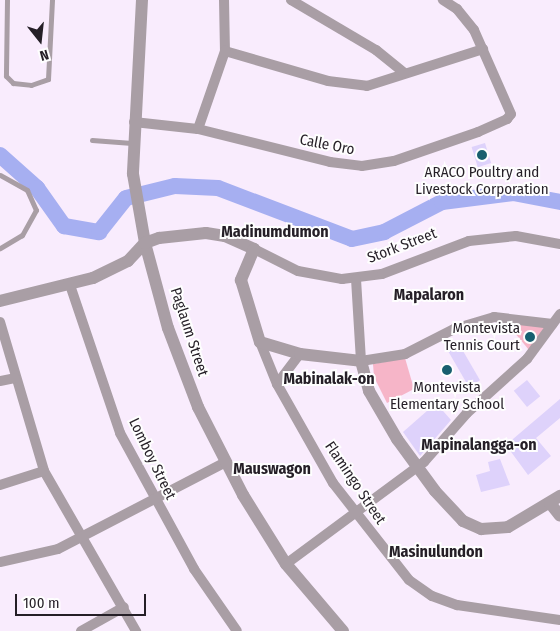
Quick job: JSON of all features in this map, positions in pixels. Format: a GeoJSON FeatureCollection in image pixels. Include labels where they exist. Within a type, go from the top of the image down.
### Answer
{"type":"FeatureCollection","features":[{"type":"Feature","properties":{"kind":"street","name":"Paglaum Street"},"geometry":{"type":"LineString","coordinates":[[142,0],[132,143],[133,174],[137,206],[145,243],[179,358],[226,462],[286,564],[343,631]]}},
{"type":"Feature","properties":{"kind":"street"},"geometry":{"type":"LineString","coordinates":[[198,129],[225,50],[224,0]]}},
{"type":"Feature","properties":{"kind":"street"},"geometry":{"type":"LineString","coordinates":[[291,0],[376,50],[404,73]]}},
{"type":"Feature","properties":{"kind":"street"},"geometry":{"type":"LineString","coordinates":[[225,50],[296,72],[357,86],[374,84],[483,48],[468,21],[443,0]]}},
{"type":"Feature","properties":{"kind":"street","name":"Calle Oro"},"geometry":{"type":"LineString","coordinates":[[134,122],[198,129],[330,162],[362,166],[401,159],[510,118],[511,114],[483,48]]}},
{"type":"Feature","properties":{"kind":"street","name":"Stork Street"},"geometry":{"type":"LineString","coordinates":[[145,243],[176,234],[215,233],[305,273],[328,278],[356,279],[382,274],[469,240],[516,236],[560,244]]}},
{"type":"Feature","properties":{"kind":"street"},"geometry":{"type":"LineString","coordinates":[[0,301],[70,285],[128,261],[145,243]]}},
{"type":"Feature","properties":{"kind":"street","name":"Flamingo Street"},"geometry":{"type":"LineString","coordinates":[[254,249],[241,280],[260,342],[277,384],[320,462],[354,514],[400,572],[432,596],[457,605],[560,620]]}},
{"type":"Feature","properties":{"kind":"street"},"geometry":{"type":"LineString","coordinates":[[356,279],[361,361],[375,405],[417,467],[451,509],[471,526],[490,530],[508,527],[555,500],[560,516]]}},
{"type":"Feature","properties":{"kind":"street","name":"Lomboy Street"},"geometry":{"type":"LineString","coordinates":[[70,285],[120,433],[155,501],[194,569],[237,631]]}},
{"type":"Feature","properties":{"kind":"street"},"geometry":{"type":"LineString","coordinates":[[286,564],[417,467],[467,413],[527,359],[560,314]]}},
{"type":"Feature","properties":{"kind":"street"},"geometry":{"type":"LineString","coordinates":[[260,342],[300,354],[361,361],[405,354],[454,329],[494,317],[553,324]]}},
{"type":"Feature","properties":{"kind":"street"},"geometry":{"type":"LineString","coordinates":[[0,322],[44,471],[82,539],[124,607],[136,631]]}},
{"type":"Feature","properties":{"kind":"street"},"geometry":{"type":"LineString","coordinates":[[277,384],[300,354]]}},
{"type":"Feature","properties":{"kind":"street"},"geometry":{"type":"LineString","coordinates":[[0,381],[16,378]]}},
{"type":"Feature","properties":{"kind":"street"},"geometry":{"type":"LineString","coordinates":[[0,562],[36,556],[82,539],[226,462]]}},
{"type":"Feature","properties":{"kind":"street"},"geometry":{"type":"LineString","coordinates":[[0,485],[44,471]]}},
{"type":"Feature","properties":{"kind":"street"},"geometry":{"type":"LineString","coordinates":[[81,631],[124,607]]}},
{"type":"Feature","properties":{"kind":"lane"},"geometry":{"type":"LineString","coordinates":[[7,0],[6,76],[14,83],[31,85],[48,79],[52,0]]}},
{"type":"Feature","properties":{"kind":"lane"},"geometry":{"type":"LineString","coordinates":[[92,140],[132,143]]}},
{"type":"Feature","properties":{"kind":"lane"},"geometry":{"type":"LineString","coordinates":[[0,175],[27,190],[36,210],[22,236],[0,248]]}},
{"type":"Feature","properties":{"kind":"shaded area","name":"Montevista Tennis Court"},"geometry":{"type":"Polygon","coordinates":[[[500,315],[553,324],[529,350],[500,315]]]}},
{"type":"Feature","properties":{"kind":"shaded area"},"geometry":{"type":"Polygon","coordinates":[[[405,358],[414,389],[387,403],[374,377],[373,364],[405,358]]]}},
{"type":"Feature","properties":{"kind":"building","name":"ARACO Poultry and Livestock Corporation"},"geometry":{"type":"Polygon","coordinates":[[[485,143],[491,163],[478,167],[472,147],[485,143]]]}},
{"type":"Feature","properties":{"kind":"building"},"geometry":{"type":"Polygon","coordinates":[[[459,344],[480,380],[469,387],[448,350],[459,344]]]}},
{"type":"Feature","properties":{"kind":"building"},"geometry":{"type":"Polygon","coordinates":[[[527,380],[540,396],[527,407],[514,391],[527,380]]]}},
{"type":"Feature","properties":{"kind":"building"},"geometry":{"type":"Polygon","coordinates":[[[560,399],[560,418],[536,438],[551,456],[528,475],[506,445],[560,399]]]}},
{"type":"Feature","properties":{"kind":"building"},"geometry":{"type":"Polygon","coordinates":[[[436,403],[451,420],[420,456],[403,432],[436,403]]]}},
{"type":"Feature","properties":{"kind":"building"},"geometry":{"type":"Polygon","coordinates":[[[500,459],[510,485],[481,492],[476,475],[490,471],[488,462],[500,459]]]}},
{"type":"Feature","properties":{"kind":"waterway"},"geometry":{"type":"LineString","coordinates":[[0,155],[37,188],[64,226],[99,232],[126,198],[175,186],[218,188],[352,239],[384,232],[442,202],[513,193],[560,202]]}},
{"type":"Feature","properties":{"kind":"place","name":"ARACO Poultry and Livestock Corporation"},"geometry":{"type":"Point","coordinates":[482,155]}},
{"type":"Feature","properties":{"kind":"place","name":"Montevista Tennis Court"},"geometry":{"type":"Point","coordinates":[530,337]}},
{"type":"Feature","properties":{"kind":"place","name":"Montevista Elementary School"},"geometry":{"type":"Point","coordinates":[447,370]}},
{"type":"Feature","properties":{"kind":"district","name":"Madinumdumon"},"geometry":{"type":"Point","coordinates":[275,232]}},
{"type":"Feature","properties":{"kind":"district","name":"Mapalaron"},"geometry":{"type":"Point","coordinates":[429,295]}},
{"type":"Feature","properties":{"kind":"district","name":"Mabinalak-on"},"geometry":{"type":"Point","coordinates":[329,379]}},
{"type":"Feature","properties":{"kind":"district","name":"Mapinalangga-on"},"geometry":{"type":"Point","coordinates":[479,445]}},
{"type":"Feature","properties":{"kind":"district","name":"Mauswagon"},"geometry":{"type":"Point","coordinates":[272,469]}},
{"type":"Feature","properties":{"kind":"district","name":"Masinulundon"},"geometry":{"type":"Point","coordinates":[436,552]}}]}
